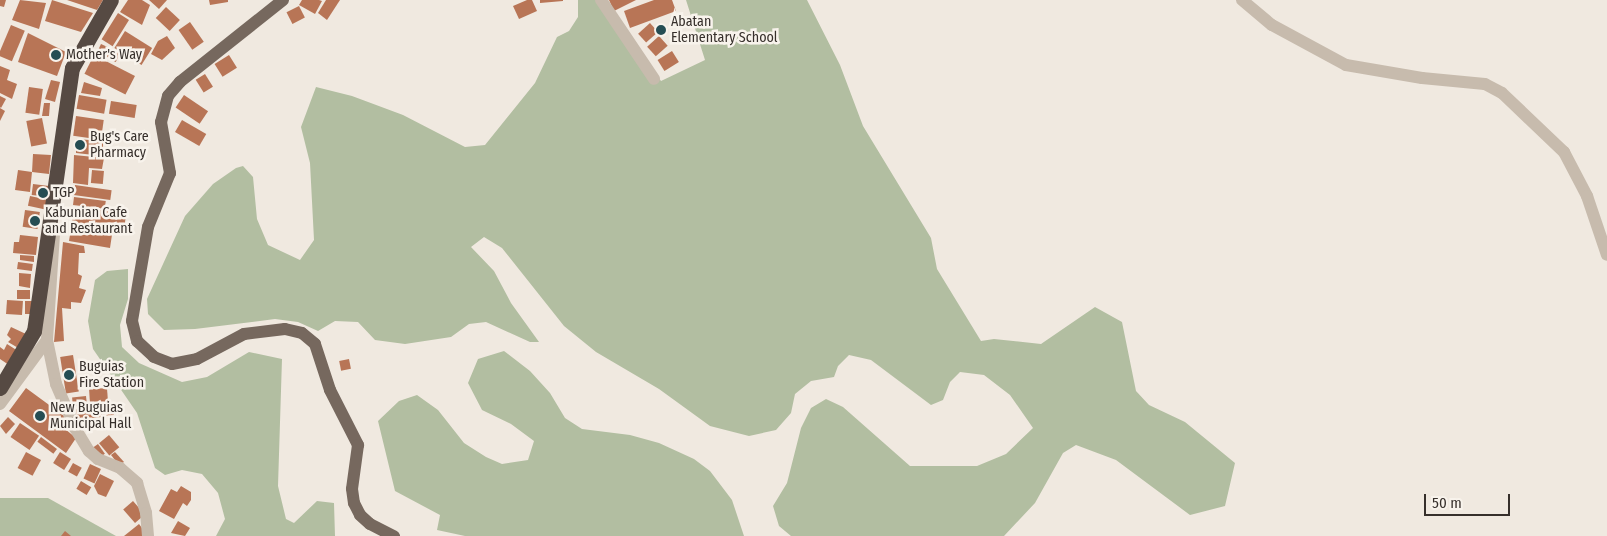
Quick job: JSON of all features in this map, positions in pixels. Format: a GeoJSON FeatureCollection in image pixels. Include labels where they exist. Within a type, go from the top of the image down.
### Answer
{"type":"FeatureCollection","features":[{"type":"Feature","properties":{"kind":"highway"},"geometry":{"type":"LineString","coordinates":[[0,388],[34,331],[72,68],[111,0]]}},
{"type":"Feature","properties":{"kind":"main road"},"geometry":{"type":"LineString","coordinates":[[284,0],[180,82],[168,96],[161,122],[170,173],[148,226],[132,321],[137,341],[154,356],[172,364],[197,359],[244,334],[285,329],[302,333],[315,344],[330,390],[358,445],[352,489],[354,503],[360,515],[370,524],[394,536]]}},
{"type":"Feature","properties":{"kind":"street"},"geometry":{"type":"LineString","coordinates":[[601,0],[654,79]]}},
{"type":"Feature","properties":{"kind":"street"},"geometry":{"type":"LineString","coordinates":[[1242,0],[1272,25],[1346,64],[1422,78],[1485,84],[1502,93],[1564,152],[1586,196],[1607,256]]}},
{"type":"Feature","properties":{"kind":"street"},"geometry":{"type":"LineString","coordinates":[[51,209],[54,235],[47,340],[56,384],[75,428],[98,459],[120,468],[136,483],[146,513],[148,536]]}},
{"type":"Feature","properties":{"kind":"street"},"geometry":{"type":"LineString","coordinates":[[0,404],[47,340]]}},
{"type":"Feature","properties":{"kind":"green space"},"geometry":{"type":"Polygon","coordinates":[[[578,0],[605,0],[661,81],[705,60],[686,0],[807,0],[840,65],[863,126],[931,238],[937,269],[981,341],[994,339],[1041,344],[1095,307],[1122,322],[1136,391],[1149,405],[1185,422],[1235,463],[1225,506],[1190,515],[1116,460],[1076,445],[1063,453],[1035,503],[1004,536],[791,536],[779,526],[773,506],[787,483],[801,428],[811,408],[826,399],[843,407],[910,466],[977,466],[1006,454],[1033,428],[1010,395],[984,375],[960,372],[950,382],[943,400],[931,405],[871,360],[849,355],[838,366],[834,377],[811,381],[795,394],[791,413],[776,430],[749,436],[710,426],[659,389],[596,352],[564,326],[502,248],[484,237],[471,247],[494,271],[511,303],[539,342],[530,342],[486,322],[469,324],[451,337],[405,344],[375,340],[358,322],[335,321],[318,331],[298,322],[275,319],[195,329],[164,330],[148,314],[147,299],[185,216],[213,184],[236,168],[243,166],[253,177],[257,219],[268,245],[300,260],[314,240],[310,163],[301,127],[316,87],[352,96],[403,115],[465,147],[485,145],[535,83],[557,37],[569,31],[578,17],[578,0]]]}},
{"type":"Feature","properties":{"kind":"green space"},"geometry":{"type":"Polygon","coordinates":[[[128,269],[128,299],[120,325],[122,347],[139,363],[182,382],[207,377],[249,352],[282,359],[278,486],[286,519],[294,523],[317,501],[334,503],[335,536],[216,536],[225,519],[218,493],[202,474],[182,470],[165,475],[155,468],[137,413],[93,349],[88,321],[95,280],[107,271],[128,269]]]}},
{"type":"Feature","properties":{"kind":"green space"},"geometry":{"type":"Polygon","coordinates":[[[504,351],[530,371],[550,393],[565,418],[582,429],[630,435],[659,443],[694,459],[710,471],[732,500],[744,536],[465,536],[437,530],[440,515],[395,491],[378,421],[399,401],[417,395],[438,410],[464,443],[486,457],[502,464],[528,460],[534,441],[511,424],[482,410],[468,383],[478,359],[504,351]]]}},
{"type":"Feature","properties":{"kind":"green space"},"geometry":{"type":"Polygon","coordinates":[[[0,498],[48,498],[116,536],[0,536],[0,498]]]}},
{"type":"Feature","properties":{"kind":"building"},"geometry":{"type":"Polygon","coordinates":[[[0,0],[6,0],[4,7],[0,6],[0,0]]]}},
{"type":"Feature","properties":{"kind":"building"},"geometry":{"type":"Polygon","coordinates":[[[20,0],[46,3],[39,29],[12,20],[20,0]]]}},
{"type":"Feature","properties":{"kind":"building"},"geometry":{"type":"Polygon","coordinates":[[[52,0],[93,13],[81,32],[45,21],[52,0]]]}},
{"type":"Feature","properties":{"kind":"building"},"geometry":{"type":"Polygon","coordinates":[[[67,0],[103,0],[97,10],[67,0]]]}},
{"type":"Feature","properties":{"kind":"building"},"geometry":{"type":"Polygon","coordinates":[[[128,0],[142,0],[150,5],[142,25],[120,12],[128,0]]]}},
{"type":"Feature","properties":{"kind":"building"},"geometry":{"type":"Polygon","coordinates":[[[149,0],[167,0],[159,9],[149,0]]]}},
{"type":"Feature","properties":{"kind":"building"},"geometry":{"type":"Polygon","coordinates":[[[209,0],[228,0],[228,2],[210,5],[209,0]]]}},
{"type":"Feature","properties":{"kind":"building"},"geometry":{"type":"Polygon","coordinates":[[[302,0],[322,1],[315,14],[299,5],[302,0]]]}},
{"type":"Feature","properties":{"kind":"building"},"geometry":{"type":"Polygon","coordinates":[[[326,0],[340,0],[327,20],[318,13],[326,0]]]}},
{"type":"Feature","properties":{"kind":"building"},"geometry":{"type":"Polygon","coordinates":[[[527,0],[532,0],[537,11],[519,19],[513,6],[527,0]]]}},
{"type":"Feature","properties":{"kind":"building"},"geometry":{"type":"Polygon","coordinates":[[[540,0],[563,0],[563,1],[540,3],[540,0]]]}},
{"type":"Feature","properties":{"kind":"building"},"geometry":{"type":"Polygon","coordinates":[[[609,0],[636,0],[614,11],[609,0]]]}},
{"type":"Feature","properties":{"kind":"building"},"geometry":{"type":"Polygon","coordinates":[[[654,0],[672,0],[676,11],[630,28],[624,11],[654,0]]]}},
{"type":"Feature","properties":{"kind":"building"},"geometry":{"type":"Polygon","coordinates":[[[299,6],[305,18],[292,24],[287,12],[299,6]]]}},
{"type":"Feature","properties":{"kind":"building"},"geometry":{"type":"Polygon","coordinates":[[[166,7],[180,20],[170,31],[156,18],[166,7]]]}},
{"type":"Feature","properties":{"kind":"building"},"geometry":{"type":"Polygon","coordinates":[[[118,13],[129,20],[113,46],[102,39],[118,13]]]}},
{"type":"Feature","properties":{"kind":"building"},"geometry":{"type":"Polygon","coordinates":[[[190,22],[204,42],[192,50],[179,30],[190,22]]]}},
{"type":"Feature","properties":{"kind":"building"},"geometry":{"type":"Polygon","coordinates":[[[650,23],[658,32],[646,43],[638,34],[650,23]]]}},
{"type":"Feature","properties":{"kind":"building"},"geometry":{"type":"Polygon","coordinates":[[[11,25],[25,31],[12,61],[0,56],[0,51],[11,25]]]}},
{"type":"Feature","properties":{"kind":"building"},"geometry":{"type":"Polygon","coordinates":[[[125,31],[152,48],[142,65],[114,48],[125,31]]]}},
{"type":"Feature","properties":{"kind":"building"},"geometry":{"type":"Polygon","coordinates":[[[28,33],[66,52],[57,76],[18,62],[28,33]]]}},
{"type":"Feature","properties":{"kind":"building"},"geometry":{"type":"Polygon","coordinates":[[[167,36],[175,48],[162,60],[151,54],[158,41],[167,36]]]}},
{"type":"Feature","properties":{"kind":"building"},"geometry":{"type":"Polygon","coordinates":[[[659,36],[668,46],[656,56],[647,47],[659,36]]]}},
{"type":"Feature","properties":{"kind":"building"},"geometry":{"type":"Polygon","coordinates":[[[101,44],[120,53],[116,62],[97,53],[101,44]]]}},
{"type":"Feature","properties":{"kind":"building"},"geometry":{"type":"Polygon","coordinates":[[[672,51],[679,62],[664,71],[658,60],[672,51]]]}},
{"type":"Feature","properties":{"kind":"building"},"geometry":{"type":"Polygon","coordinates":[[[94,55],[135,76],[125,95],[84,74],[94,55]]]}},
{"type":"Feature","properties":{"kind":"building"},"geometry":{"type":"Polygon","coordinates":[[[229,55],[237,68],[223,77],[215,64],[229,55]]]}},
{"type":"Feature","properties":{"kind":"building"},"geometry":{"type":"Polygon","coordinates":[[[0,66],[10,70],[7,80],[17,84],[12,99],[0,93],[0,66]]]}},
{"type":"Feature","properties":{"kind":"building"},"geometry":{"type":"Polygon","coordinates":[[[205,74],[213,87],[204,93],[196,80],[205,74]]]}},
{"type":"Feature","properties":{"kind":"building"},"geometry":{"type":"Polygon","coordinates":[[[51,80],[60,82],[55,102],[45,99],[51,80]]]}},
{"type":"Feature","properties":{"kind":"building"},"geometry":{"type":"Polygon","coordinates":[[[84,82],[102,88],[100,96],[81,93],[84,82]]]}},
{"type":"Feature","properties":{"kind":"building"},"geometry":{"type":"Polygon","coordinates":[[[29,87],[43,89],[39,115],[25,113],[29,87]]]}},
{"type":"Feature","properties":{"kind":"building"},"geometry":{"type":"Polygon","coordinates":[[[79,95],[107,100],[104,114],[77,109],[79,95]]]}},
{"type":"Feature","properties":{"kind":"building"},"geometry":{"type":"Polygon","coordinates":[[[184,95],[208,111],[200,124],[176,107],[184,95]]]}},
{"type":"Feature","properties":{"kind":"building"},"geometry":{"type":"Polygon","coordinates":[[[0,96],[6,99],[1,108],[0,107],[0,96]]]}},
{"type":"Feature","properties":{"kind":"building"},"geometry":{"type":"Polygon","coordinates":[[[111,101],[137,105],[135,118],[109,114],[111,101]]]}},
{"type":"Feature","properties":{"kind":"building"},"geometry":{"type":"Polygon","coordinates":[[[44,103],[50,103],[49,116],[42,116],[44,103]]]}},
{"type":"Feature","properties":{"kind":"building"},"geometry":{"type":"Polygon","coordinates":[[[0,108],[5,111],[0,121],[0,108]]]}},
{"type":"Feature","properties":{"kind":"building"},"geometry":{"type":"Polygon","coordinates":[[[76,116],[104,120],[101,140],[73,136],[76,116]]]}},
{"type":"Feature","properties":{"kind":"building"},"geometry":{"type":"Polygon","coordinates":[[[42,118],[47,144],[31,147],[26,121],[42,118]]]}},
{"type":"Feature","properties":{"kind":"building"},"geometry":{"type":"Polygon","coordinates":[[[182,120],[206,134],[199,146],[175,132],[182,120]]]}},
{"type":"Feature","properties":{"kind":"building"},"geometry":{"type":"Polygon","coordinates":[[[76,139],[103,141],[103,156],[76,153],[76,139]]]}},
{"type":"Feature","properties":{"kind":"building"},"geometry":{"type":"Polygon","coordinates":[[[33,154],[51,155],[49,174],[32,172],[33,154]]]}},
{"type":"Feature","properties":{"kind":"building"},"geometry":{"type":"Polygon","coordinates":[[[74,155],[104,158],[102,169],[89,168],[88,185],[73,183],[74,155]]]}},
{"type":"Feature","properties":{"kind":"building"},"geometry":{"type":"Polygon","coordinates":[[[18,170],[32,172],[30,192],[15,190],[18,170]]]}},
{"type":"Feature","properties":{"kind":"building"},"geometry":{"type":"Polygon","coordinates":[[[92,170],[104,171],[103,184],[91,183],[92,170]]]}},
{"type":"Feature","properties":{"kind":"building"},"geometry":{"type":"Polygon","coordinates":[[[33,184],[49,186],[48,197],[32,195],[33,184]]]}},
{"type":"Feature","properties":{"kind":"building"},"geometry":{"type":"Polygon","coordinates":[[[75,185],[112,190],[110,200],[74,195],[75,185]]]}},
{"type":"Feature","properties":{"kind":"building"},"geometry":{"type":"Polygon","coordinates":[[[30,196],[49,200],[47,210],[28,206],[30,196]]]}},
{"type":"Feature","properties":{"kind":"building"},"geometry":{"type":"Polygon","coordinates":[[[74,197],[106,201],[105,209],[73,205],[74,197]]]}},
{"type":"Feature","properties":{"kind":"building"},"geometry":{"type":"Polygon","coordinates":[[[80,207],[126,214],[124,230],[113,228],[110,248],[69,241],[73,216],[78,217],[80,207]]]}},
{"type":"Feature","properties":{"kind":"building"},"geometry":{"type":"Polygon","coordinates":[[[25,210],[40,212],[37,229],[23,227],[25,210]]]}},
{"type":"Feature","properties":{"kind":"building"},"geometry":{"type":"Polygon","coordinates":[[[20,235],[38,237],[36,255],[13,253],[14,242],[19,242],[20,235]]]}},
{"type":"Feature","properties":{"kind":"building"},"geometry":{"type":"Polygon","coordinates":[[[63,242],[84,246],[85,253],[79,253],[78,274],[82,276],[79,288],[86,290],[81,303],[71,302],[71,309],[62,308],[64,341],[54,342],[63,242]]]}},
{"type":"Feature","properties":{"kind":"building"},"geometry":{"type":"Polygon","coordinates":[[[20,255],[34,256],[34,262],[20,260],[20,255]]]}},
{"type":"Feature","properties":{"kind":"building"},"geometry":{"type":"Polygon","coordinates":[[[18,262],[33,264],[32,271],[17,269],[18,262]]]}},
{"type":"Feature","properties":{"kind":"building"},"geometry":{"type":"Polygon","coordinates":[[[19,273],[31,274],[30,288],[19,286],[19,273]]]}},
{"type":"Feature","properties":{"kind":"building"},"geometry":{"type":"Polygon","coordinates":[[[17,290],[30,290],[30,299],[17,299],[17,290]]]}},
{"type":"Feature","properties":{"kind":"building"},"geometry":{"type":"Polygon","coordinates":[[[7,300],[23,301],[22,315],[6,314],[7,300]]]}},
{"type":"Feature","properties":{"kind":"building"},"geometry":{"type":"Polygon","coordinates":[[[25,301],[34,301],[34,314],[25,314],[25,301]]]}},
{"type":"Feature","properties":{"kind":"building"},"geometry":{"type":"Polygon","coordinates":[[[11,327],[26,334],[20,349],[8,342],[11,339],[7,335],[11,327]]]}},
{"type":"Feature","properties":{"kind":"building"},"geometry":{"type":"Polygon","coordinates":[[[7,344],[18,351],[9,365],[0,359],[0,347],[4,350],[7,344]]]}},
{"type":"Feature","properties":{"kind":"building","name":"Buguias Fire Station"},"geometry":{"type":"Polygon","coordinates":[[[73,355],[79,392],[66,394],[60,357],[73,355]]]}},
{"type":"Feature","properties":{"kind":"building"},"geometry":{"type":"Polygon","coordinates":[[[349,359],[351,369],[341,371],[339,361],[349,359]]]}},
{"type":"Feature","properties":{"kind":"building","name":"New Buguias Municipal Hall"},"geometry":{"type":"Polygon","coordinates":[[[26,388],[71,421],[65,429],[76,438],[66,453],[9,411],[26,388]]]}},
{"type":"Feature","properties":{"kind":"building"},"geometry":{"type":"Polygon","coordinates":[[[107,388],[108,402],[90,403],[89,389],[107,388]]]}},
{"type":"Feature","properties":{"kind":"building"},"geometry":{"type":"Polygon","coordinates":[[[86,396],[87,405],[73,406],[72,397],[86,396]]]}},
{"type":"Feature","properties":{"kind":"building"},"geometry":{"type":"Polygon","coordinates":[[[113,404],[114,415],[103,416],[102,411],[106,410],[106,405],[113,404]]]}},
{"type":"Feature","properties":{"kind":"building"},"geometry":{"type":"Polygon","coordinates":[[[101,407],[102,417],[77,420],[76,410],[101,407]]]}},
{"type":"Feature","properties":{"kind":"building"},"geometry":{"type":"Polygon","coordinates":[[[8,417],[15,424],[6,434],[0,426],[8,417]]]}},
{"type":"Feature","properties":{"kind":"building"},"geometry":{"type":"Polygon","coordinates":[[[20,423],[39,436],[30,450],[10,437],[20,423]]]}},
{"type":"Feature","properties":{"kind":"building"},"geometry":{"type":"Polygon","coordinates":[[[109,435],[119,447],[109,456],[99,443],[109,435]]]}},
{"type":"Feature","properties":{"kind":"building"},"geometry":{"type":"Polygon","coordinates":[[[41,437],[57,449],[53,454],[37,442],[41,437]]]}},
{"type":"Feature","properties":{"kind":"building"},"geometry":{"type":"Polygon","coordinates":[[[98,444],[105,454],[98,459],[91,449],[98,444]]]}},
{"type":"Feature","properties":{"kind":"building"},"geometry":{"type":"Polygon","coordinates":[[[26,452],[41,460],[33,476],[18,468],[26,452]]]}},
{"type":"Feature","properties":{"kind":"building"},"geometry":{"type":"Polygon","coordinates":[[[60,452],[71,459],[64,470],[53,463],[60,452]]]}},
{"type":"Feature","properties":{"kind":"building"},"geometry":{"type":"Polygon","coordinates":[[[115,452],[124,462],[119,465],[111,455],[115,452]]]}},
{"type":"Feature","properties":{"kind":"building"},"geometry":{"type":"Polygon","coordinates":[[[73,463],[82,468],[77,477],[68,472],[73,463]]]}},
{"type":"Feature","properties":{"kind":"building"},"geometry":{"type":"Polygon","coordinates":[[[90,464],[101,469],[94,483],[83,479],[90,464]]]}},
{"type":"Feature","properties":{"kind":"building"},"geometry":{"type":"Polygon","coordinates":[[[100,474],[114,481],[106,497],[98,494],[94,486],[100,474]]]}},
{"type":"Feature","properties":{"kind":"building"},"geometry":{"type":"Polygon","coordinates":[[[81,481],[91,487],[87,495],[76,489],[81,481]]]}},
{"type":"Feature","properties":{"kind":"building"},"geometry":{"type":"Polygon","coordinates":[[[181,486],[191,492],[191,500],[187,506],[183,503],[174,519],[159,511],[171,489],[177,492],[181,486]]]}},
{"type":"Feature","properties":{"kind":"building"},"geometry":{"type":"Polygon","coordinates":[[[133,501],[145,515],[135,523],[123,510],[133,501]]]}},
{"type":"Feature","properties":{"kind":"building"},"geometry":{"type":"Polygon","coordinates":[[[178,521],[190,528],[185,536],[171,533],[178,521]]]}},
{"type":"Feature","properties":{"kind":"building"},"geometry":{"type":"Polygon","coordinates":[[[139,524],[148,536],[124,536],[139,524]]]}},
{"type":"Feature","properties":{"kind":"building"},"geometry":{"type":"Polygon","coordinates":[[[65,531],[71,536],[61,536],[65,531]]]}},
{"type":"Feature","properties":{"kind":"place","name":"Abatan Elementary School"},"geometry":{"type":"Point","coordinates":[661,30]}},
{"type":"Feature","properties":{"kind":"place","name":"Mother's Way"},"geometry":{"type":"Point","coordinates":[56,55]}},
{"type":"Feature","properties":{"kind":"place","name":"Bug's Care Pharmacy"},"geometry":{"type":"Point","coordinates":[80,145]}},
{"type":"Feature","properties":{"kind":"place","name":"TGP"},"geometry":{"type":"Point","coordinates":[43,193]}},
{"type":"Feature","properties":{"kind":"place","name":"Kabunian Cafe and Restaurant"},"geometry":{"type":"Point","coordinates":[35,221]}},
{"type":"Feature","properties":{"kind":"place","name":"Buguias Fire Station"},"geometry":{"type":"Point","coordinates":[69,375]}},
{"type":"Feature","properties":{"kind":"place","name":"New Buguias Municipal Hall"},"geometry":{"type":"Point","coordinates":[40,416]}}]}
